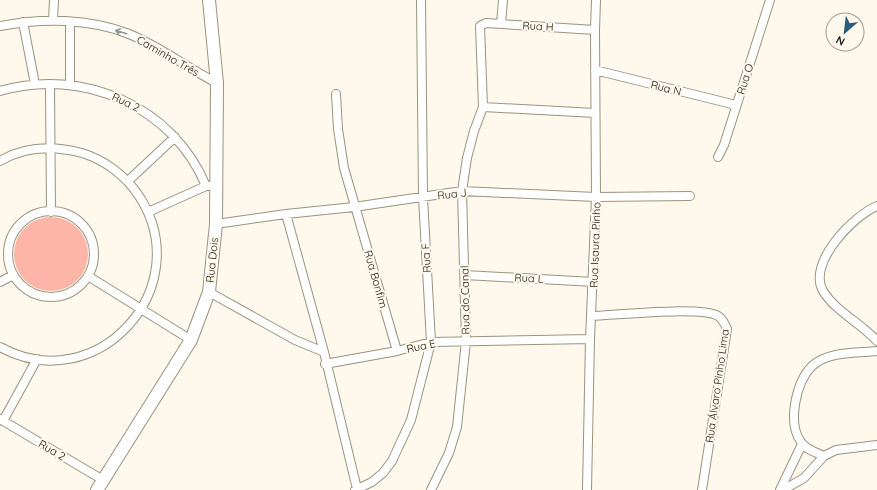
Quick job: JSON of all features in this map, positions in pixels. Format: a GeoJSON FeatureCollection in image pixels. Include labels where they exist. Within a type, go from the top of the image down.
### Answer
{"type":"FeatureCollection","features":[{"type":"Feature","properties":{"kind":"street"},"geometry":{"type":"LineString","coordinates":[[53,20],[54,0]]}},
{"type":"Feature","properties":{"kind":"street","name":"Rua Dois"},"geometry":{"type":"LineString","coordinates":[[100,485],[191,340],[209,292],[216,224],[211,186],[217,83],[209,0]]}},
{"type":"Feature","properties":{"kind":"street","name":"Rua F"},"geometry":{"type":"LineString","coordinates":[[356,489],[372,482],[383,473],[392,461],[411,420],[431,342],[423,197],[420,0]]}},
{"type":"Feature","properties":{"kind":"street"},"geometry":{"type":"LineString","coordinates":[[500,24],[503,0]]}},
{"type":"Feature","properties":{"kind":"street","name":"Rua Isaura Pinho"},"geometry":{"type":"LineString","coordinates":[[587,490],[590,339],[594,282],[596,197],[596,0]]}},
{"type":"Feature","properties":{"kind":"street","name":"Rua O"},"geometry":{"type":"LineString","coordinates":[[718,157],[724,145],[770,0]]}},
{"type":"Feature","properties":{"kind":"street","name":"Caminho Três"},"geometry":{"type":"LineString","coordinates":[[0,26],[22,22],[53,20],[103,26],[129,34],[156,47],[217,83]]}},
{"type":"Feature","properties":{"kind":"street"},"geometry":{"type":"LineString","coordinates":[[22,22],[35,84]]}},
{"type":"Feature","properties":{"kind":"street"},"geometry":{"type":"LineString","coordinates":[[70,22],[70,85]]}},
{"type":"Feature","properties":{"kind":"street","name":"Rua H"},"geometry":{"type":"LineString","coordinates":[[483,107],[478,29],[481,24],[595,30]]}},
{"type":"Feature","properties":{"kind":"street","name":"Rua N"},"geometry":{"type":"LineString","coordinates":[[595,70],[736,105]]}},
{"type":"Feature","properties":{"kind":"street","name":"Rua 2"},"geometry":{"type":"LineString","coordinates":[[0,91],[35,84],[70,85],[102,92],[126,101],[144,111],[174,137],[211,186]]}},
{"type":"Feature","properties":{"kind":"street"},"geometry":{"type":"LineString","coordinates":[[50,84],[50,212]]}},
{"type":"Feature","properties":{"kind":"street","name":"Rua Bonfim"},"geometry":{"type":"LineString","coordinates":[[336,94],[338,129],[343,160],[354,207],[397,351]]}},
{"type":"Feature","properties":{"kind":"street"},"geometry":{"type":"LineString","coordinates":[[483,107],[595,113]]}},
{"type":"Feature","properties":{"kind":"street","name":"Rua do Canal"},"geometry":{"type":"LineString","coordinates":[[431,490],[449,452],[457,427],[466,341],[462,191],[472,138],[483,107]]}},
{"type":"Feature","properties":{"kind":"street"},"geometry":{"type":"LineString","coordinates":[[128,181],[174,137]]}},
{"type":"Feature","properties":{"kind":"street"},"geometry":{"type":"LineString","coordinates":[[0,161],[26,151],[50,148],[74,151],[98,159],[108,165],[128,181],[148,212],[156,236],[157,261],[152,286],[142,308],[132,324],[118,337],[97,350],[74,358],[49,360],[37,359],[13,353],[0,347]]}},
{"type":"Feature","properties":{"kind":"street"},"geometry":{"type":"LineString","coordinates":[[148,212],[211,186]]}},
{"type":"Feature","properties":{"kind":"street","name":"Rua J"},"geometry":{"type":"LineString","coordinates":[[216,224],[286,214],[354,207],[462,191],[596,197],[690,196]]}},
{"type":"Feature","properties":{"kind":"street"},"geometry":{"type":"LineString","coordinates":[[877,206],[856,218],[830,247],[820,272],[820,285],[824,292],[839,309],[869,332],[877,341]]}},
{"type":"Feature","properties":{"kind":"street"},"geometry":{"type":"LineString","coordinates":[[50,212],[65,214],[74,218],[88,233],[94,252],[93,262],[88,276],[74,290],[60,296],[50,297],[31,292],[19,283],[13,275],[8,256],[10,241],[14,232],[23,221],[32,216],[50,212]]}},
{"type":"Feature","properties":{"kind":"street"},"geometry":{"type":"LineString","coordinates":[[286,214],[324,352],[356,489]]}},
{"type":"Feature","properties":{"kind":"street"},"geometry":{"type":"LineString","coordinates":[[0,282],[13,275]]}},
{"type":"Feature","properties":{"kind":"street","name":"Rua L"},"geometry":{"type":"LineString","coordinates":[[465,275],[594,282]]}},
{"type":"Feature","properties":{"kind":"street"},"geometry":{"type":"LineString","coordinates":[[88,276],[142,308],[191,340]]}},
{"type":"Feature","properties":{"kind":"street"},"geometry":{"type":"LineString","coordinates":[[209,292],[295,340],[324,352]]}},
{"type":"Feature","properties":{"kind":"street","name":"Rua Álvaro Pinho Lima"},"geometry":{"type":"LineString","coordinates":[[592,316],[696,312],[714,314],[724,322],[727,329],[702,490]]}},
{"type":"Feature","properties":{"kind":"street","name":"Rua E"},"geometry":{"type":"LineString","coordinates":[[326,364],[397,351],[431,342],[590,339]]}},
{"type":"Feature","properties":{"kind":"street"},"geometry":{"type":"LineString","coordinates":[[824,456],[802,444],[797,436],[793,412],[798,393],[812,366],[823,360],[838,355],[877,351]]}},
{"type":"Feature","properties":{"kind":"street"},"geometry":{"type":"LineString","coordinates":[[2,420],[37,359]]}},
{"type":"Feature","properties":{"kind":"street","name":"Rua 2"},"geometry":{"type":"LineString","coordinates":[[2,420],[100,485]]}},
{"type":"Feature","properties":{"kind":"street"},"geometry":{"type":"LineString","coordinates":[[780,490],[802,444]]}},
{"type":"Feature","properties":{"kind":"street"},"geometry":{"type":"LineString","coordinates":[[783,490],[804,478],[824,456],[836,450],[877,445]]}},
{"type":"Feature","properties":{"kind":"shaded area"},"geometry":{"type":"Polygon","coordinates":[[[44,217],[58,217],[72,223],[82,233],[88,247],[88,261],[82,275],[72,285],[58,291],[44,291],[30,285],[20,275],[14,261],[14,247],[20,233],[30,223],[44,217]]]}}]}
